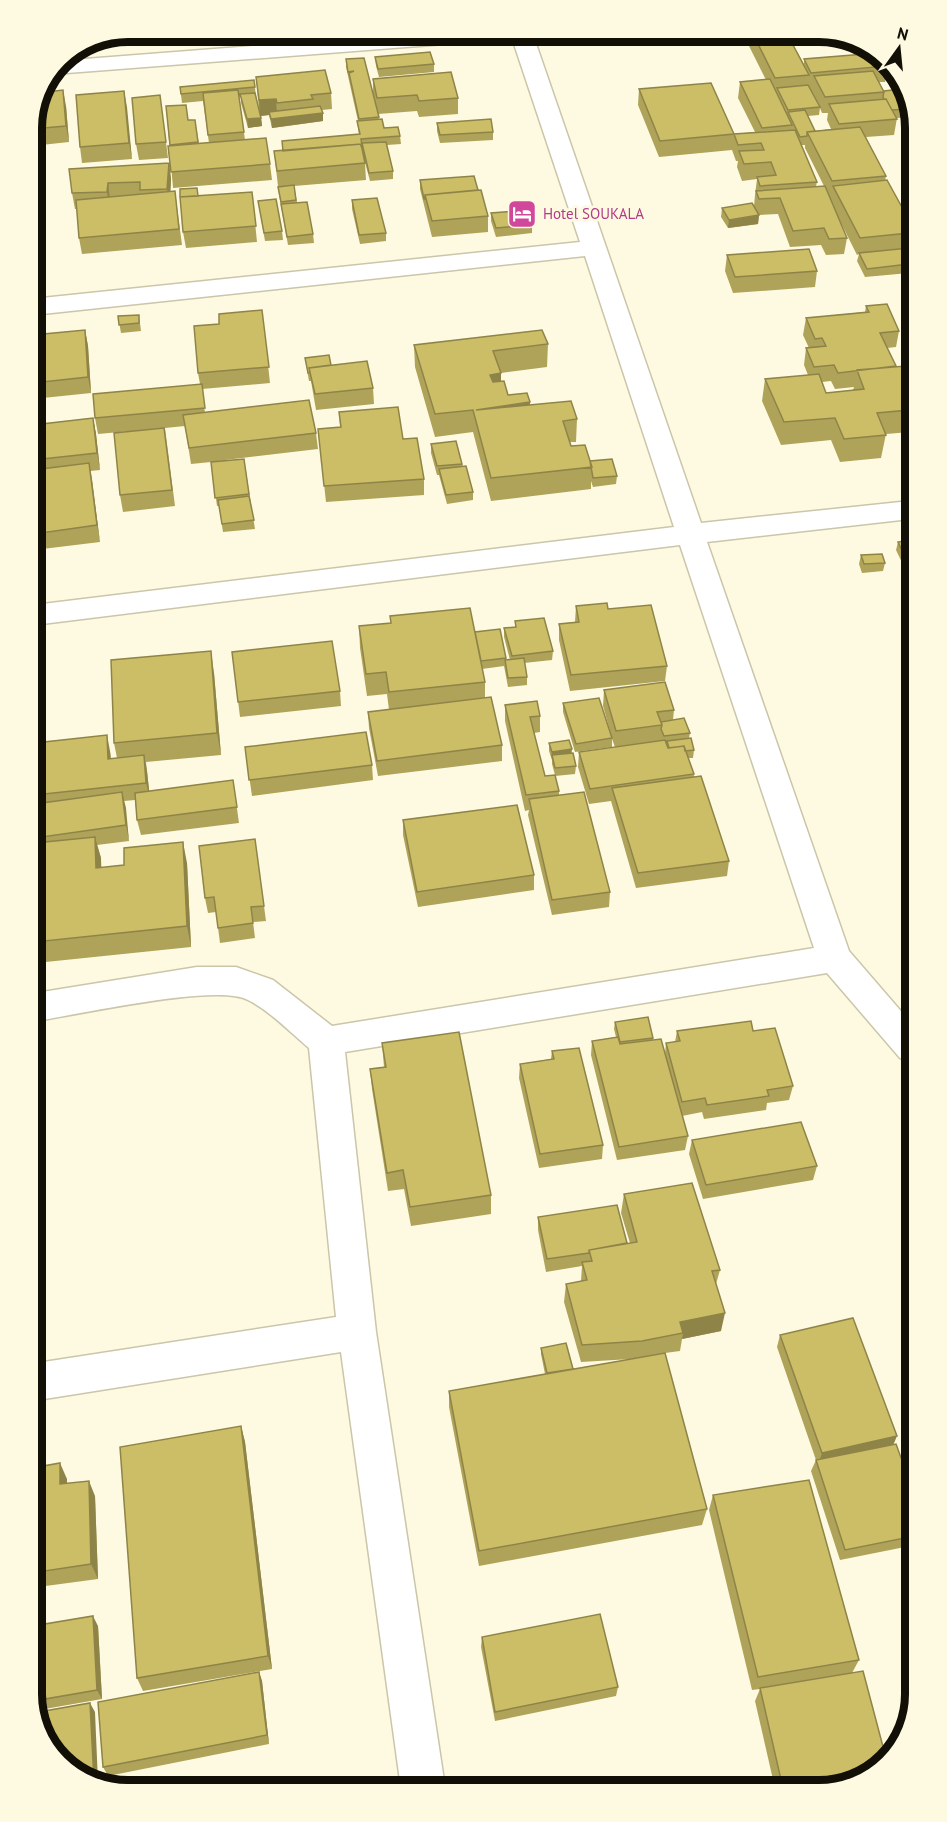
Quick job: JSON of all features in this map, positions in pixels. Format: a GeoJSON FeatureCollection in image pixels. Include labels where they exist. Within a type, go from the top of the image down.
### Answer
{"type":"FeatureCollection","features":[{"type":"Feature","properties":{"kind":"street"},"geometry":{"type":"LineString","coordinates":[[67,67],[384,42]]}},
{"type":"Feature","properties":{"kind":"street"},"geometry":{"type":"LineString","coordinates":[[524,42],[834,958],[905,1040]]}},
{"type":"Feature","properties":{"kind":"street"},"geometry":{"type":"LineString","coordinates":[[42,306],[595,248]]}},
{"type":"Feature","properties":{"kind":"street"},"geometry":{"type":"LineString","coordinates":[[42,614],[692,534],[905,511]]}},
{"type":"Feature","properties":{"kind":"street"},"geometry":{"type":"LineString","coordinates":[[326,1041],[834,958]]}},
{"type":"Feature","properties":{"kind":"street"},"geometry":{"type":"LineString","coordinates":[[42,1006],[197,981],[236,981],[261,990],[326,1041],[357,1332],[422,1780]]}},
{"type":"Feature","properties":{"kind":"street"},"geometry":{"type":"LineString","coordinates":[[42,1382],[357,1332]]}},
{"type":"Feature","properties":{"kind":"building"},"geometry":{"type":"Polygon","coordinates":[[[757,42],[791,42],[809,75],[775,78],[757,42]]]}},
{"type":"Feature","properties":{"kind":"building"},"geometry":{"type":"Polygon","coordinates":[[[430,52],[434,64],[378,69],[375,57],[430,52]]]}},
{"type":"Feature","properties":{"kind":"building"},"geometry":{"type":"Polygon","coordinates":[[[862,54],[869,58],[869,68],[811,73],[804,59],[862,54]]]}},
{"type":"Feature","properties":{"kind":"building"},"geometry":{"type":"Polygon","coordinates":[[[364,58],[379,117],[359,119],[349,73],[354,71],[348,72],[346,59],[364,58]]]}},
{"type":"Feature","properties":{"kind":"building"},"geometry":{"type":"Polygon","coordinates":[[[325,70],[331,93],[311,95],[313,99],[277,103],[276,99],[259,100],[256,77],[325,70]]]}},
{"type":"Feature","properties":{"kind":"building"},"geometry":{"type":"Polygon","coordinates":[[[869,71],[869,78],[877,78],[884,92],[825,97],[814,76],[869,71]]]}},
{"type":"Feature","properties":{"kind":"building"},"geometry":{"type":"Polygon","coordinates":[[[451,72],[458,98],[419,101],[417,95],[377,98],[373,79],[451,72]]]}},
{"type":"Feature","properties":{"kind":"building"},"geometry":{"type":"Polygon","coordinates":[[[770,79],[792,125],[762,128],[740,82],[770,79]]]}},
{"type":"Feature","properties":{"kind":"building"},"geometry":{"type":"Polygon","coordinates":[[[254,80],[255,87],[181,94],[180,87],[254,80]]]}},
{"type":"Feature","properties":{"kind":"building"},"geometry":{"type":"Polygon","coordinates":[[[711,83],[734,134],[660,141],[639,89],[711,83]]]}},
{"type":"Feature","properties":{"kind":"building"},"geometry":{"type":"Polygon","coordinates":[[[808,85],[820,107],[788,110],[777,88],[808,85]]]}},
{"type":"Feature","properties":{"kind":"building"},"geometry":{"type":"Polygon","coordinates":[[[63,90],[66,126],[42,128],[45,106],[51,92],[63,90]]]}},
{"type":"Feature","properties":{"kind":"building"},"geometry":{"type":"Polygon","coordinates":[[[238,90],[244,132],[208,135],[203,93],[238,90]]]}},
{"type":"Feature","properties":{"kind":"building"},"geometry":{"type":"Polygon","coordinates":[[[895,90],[902,109],[892,110],[883,97],[884,91],[895,90]]]}},
{"type":"Feature","properties":{"kind":"building"},"geometry":{"type":"Polygon","coordinates":[[[124,91],[129,143],[80,147],[76,95],[124,91]]]}},
{"type":"Feature","properties":{"kind":"building"},"geometry":{"type":"Polygon","coordinates":[[[255,93],[261,118],[247,119],[240,94],[255,93]]]}},
{"type":"Feature","properties":{"kind":"building"},"geometry":{"type":"Polygon","coordinates":[[[160,95],[166,142],[136,144],[132,98],[160,95]]]}},
{"type":"Feature","properties":{"kind":"building"},"geometry":{"type":"Polygon","coordinates":[[[886,99],[897,119],[839,124],[829,104],[886,99]]]}},
{"type":"Feature","properties":{"kind":"building"},"geometry":{"type":"Polygon","coordinates":[[[186,105],[188,120],[195,120],[198,142],[170,145],[166,106],[186,105]]]}},
{"type":"Feature","properties":{"kind":"building"},"geometry":{"type":"Polygon","coordinates":[[[320,106],[323,113],[271,119],[269,112],[320,106]]]}},
{"type":"Feature","properties":{"kind":"building"},"geometry":{"type":"Polygon","coordinates":[[[805,110],[815,131],[807,132],[807,136],[800,137],[788,112],[805,110]]]}},
{"type":"Feature","properties":{"kind":"building"},"geometry":{"type":"Polygon","coordinates":[[[382,119],[384,128],[398,127],[400,136],[361,139],[362,146],[361,144],[283,151],[282,141],[360,134],[357,121],[382,119]]]}},
{"type":"Feature","properties":{"kind":"building"},"geometry":{"type":"Polygon","coordinates":[[[491,119],[493,132],[440,135],[437,123],[491,119]]]}},
{"type":"Feature","properties":{"kind":"building"},"geometry":{"type":"Polygon","coordinates":[[[860,127],[886,176],[832,181],[807,132],[860,127]]]}},
{"type":"Feature","properties":{"kind":"building"},"geometry":{"type":"Polygon","coordinates":[[[795,130],[817,182],[760,186],[757,177],[776,175],[771,162],[744,164],[739,151],[764,150],[761,143],[738,145],[734,134],[795,130]]]}},
{"type":"Feature","properties":{"kind":"building"},"geometry":{"type":"Polygon","coordinates":[[[266,138],[270,164],[171,172],[168,146],[266,138]]]}},
{"type":"Feature","properties":{"kind":"building"},"geometry":{"type":"Polygon","coordinates":[[[386,142],[393,171],[369,173],[362,143],[386,142]]]}},
{"type":"Feature","properties":{"kind":"building"},"geometry":{"type":"Polygon","coordinates":[[[361,144],[365,163],[277,171],[274,151],[361,144]]]}},
{"type":"Feature","properties":{"kind":"building"},"geometry":{"type":"Polygon","coordinates":[[[169,163],[167,189],[140,190],[140,182],[108,183],[107,192],[72,193],[69,169],[169,163]]]}},
{"type":"Feature","properties":{"kind":"building"},"geometry":{"type":"Polygon","coordinates":[[[474,176],[478,190],[425,195],[424,199],[420,180],[474,176]]]}},
{"type":"Feature","properties":{"kind":"building"},"geometry":{"type":"Polygon","coordinates":[[[887,180],[905,213],[905,233],[860,238],[833,186],[887,180]]]}},
{"type":"Feature","properties":{"kind":"building"},"geometry":{"type":"Polygon","coordinates":[[[294,185],[296,200],[281,202],[278,187],[294,185]]]}},
{"type":"Feature","properties":{"kind":"building"},"geometry":{"type":"Polygon","coordinates":[[[825,186],[847,238],[829,239],[824,228],[793,231],[780,198],[759,199],[756,191],[825,186]]]}},
{"type":"Feature","properties":{"kind":"building"},"geometry":{"type":"Polygon","coordinates":[[[197,188],[198,196],[180,197],[180,189],[197,188]]]}},
{"type":"Feature","properties":{"kind":"building"},"geometry":{"type":"Polygon","coordinates":[[[481,190],[488,216],[432,221],[425,195],[481,190]]]}},
{"type":"Feature","properties":{"kind":"building"},"geometry":{"type":"Polygon","coordinates":[[[175,191],[179,229],[79,238],[76,200],[175,191]]]}},
{"type":"Feature","properties":{"kind":"building"},"geometry":{"type":"Polygon","coordinates":[[[252,192],[256,226],[183,232],[180,197],[252,192]]]}},
{"type":"Feature","properties":{"kind":"building"},"geometry":{"type":"Polygon","coordinates":[[[377,198],[386,233],[359,235],[352,200],[377,198]]]}},
{"type":"Feature","properties":{"kind":"building"},"geometry":{"type":"Polygon","coordinates":[[[276,199],[282,231],[264,233],[258,201],[276,199]]]}},
{"type":"Feature","properties":{"kind":"building"},"geometry":{"type":"Polygon","coordinates":[[[307,202],[313,234],[287,237],[281,204],[307,202]]]}},
{"type":"Feature","properties":{"kind":"building"},"geometry":{"type":"Polygon","coordinates":[[[752,203],[759,215],[729,220],[722,208],[752,203]]]}},
{"type":"Feature","properties":{"kind":"building"},"geometry":{"type":"Polygon","coordinates":[[[528,210],[532,225],[496,228],[491,213],[528,210]]]}},
{"type":"Feature","properties":{"kind":"building"},"geometry":{"type":"Polygon","coordinates":[[[905,248],[905,264],[867,269],[859,253],[905,248]]]}},
{"type":"Feature","properties":{"kind":"building"},"geometry":{"type":"Polygon","coordinates":[[[809,249],[817,271],[735,277],[727,255],[809,249]]]}},
{"type":"Feature","properties":{"kind":"building"},"geometry":{"type":"Polygon","coordinates":[[[887,304],[899,331],[880,333],[896,366],[838,373],[834,365],[814,367],[806,348],[826,346],[822,338],[815,339],[806,318],[869,312],[866,306],[887,304]]]}},
{"type":"Feature","properties":{"kind":"building"},"geometry":{"type":"Polygon","coordinates":[[[262,310],[269,367],[198,373],[194,326],[219,324],[219,314],[262,310]]]}},
{"type":"Feature","properties":{"kind":"building"},"geometry":{"type":"Polygon","coordinates":[[[139,315],[139,323],[119,325],[118,316],[139,315]]]}},
{"type":"Feature","properties":{"kind":"building"},"geometry":{"type":"Polygon","coordinates":[[[85,330],[88,377],[42,382],[42,334],[85,330]]]}},
{"type":"Feature","properties":{"kind":"building"},"geometry":{"type":"Polygon","coordinates":[[[542,330],[548,344],[493,351],[501,373],[490,375],[493,382],[504,381],[508,395],[527,393],[530,402],[476,410],[571,401],[577,419],[563,421],[571,446],[585,445],[592,467],[491,478],[473,410],[435,414],[414,345],[542,330]]]}},
{"type":"Feature","properties":{"kind":"building"},"geometry":{"type":"Polygon","coordinates":[[[329,355],[331,365],[309,368],[308,373],[305,358],[329,355]]]}},
{"type":"Feature","properties":{"kind":"building"},"geometry":{"type":"Polygon","coordinates":[[[367,361],[373,388],[315,394],[309,368],[367,361]]]}},
{"type":"Feature","properties":{"kind":"building"},"geometry":{"type":"Polygon","coordinates":[[[905,366],[905,410],[877,413],[886,435],[844,439],[835,418],[784,422],[765,379],[819,374],[826,393],[864,389],[857,370],[905,366]]]}},
{"type":"Feature","properties":{"kind":"building"},"geometry":{"type":"Polygon","coordinates":[[[202,384],[205,408],[95,418],[93,394],[202,384]]]}},
{"type":"Feature","properties":{"kind":"building"},"geometry":{"type":"Polygon","coordinates":[[[309,400],[316,433],[189,448],[183,415],[309,400]]]}},
{"type":"Feature","properties":{"kind":"building"},"geometry":{"type":"Polygon","coordinates":[[[398,407],[403,439],[417,438],[424,479],[324,486],[318,429],[341,427],[339,412],[398,407]]]}},
{"type":"Feature","properties":{"kind":"building"},"geometry":{"type":"Polygon","coordinates":[[[93,418],[97,453],[42,459],[42,424],[93,418]]]}},
{"type":"Feature","properties":{"kind":"building"},"geometry":{"type":"Polygon","coordinates":[[[164,428],[172,490],[120,495],[114,433],[164,428]]]}},
{"type":"Feature","properties":{"kind":"building"},"geometry":{"type":"Polygon","coordinates":[[[456,441],[462,464],[437,466],[431,444],[456,441]]]}},
{"type":"Feature","properties":{"kind":"building"},"geometry":{"type":"Polygon","coordinates":[[[244,459],[249,494],[215,498],[211,462],[244,459]]]}},
{"type":"Feature","properties":{"kind":"building"},"geometry":{"type":"Polygon","coordinates":[[[612,459],[617,476],[593,478],[590,461],[612,459]]]}},
{"type":"Feature","properties":{"kind":"building"},"geometry":{"type":"Polygon","coordinates":[[[89,463],[97,525],[42,533],[42,469],[89,463]]]}},
{"type":"Feature","properties":{"kind":"building"},"geometry":{"type":"Polygon","coordinates":[[[466,466],[473,492],[446,495],[439,469],[466,466]]]}},
{"type":"Feature","properties":{"kind":"building"},"geometry":{"type":"Polygon","coordinates":[[[249,496],[254,520],[222,524],[218,500],[249,496]]]}},
{"type":"Feature","properties":{"kind":"building"},"geometry":{"type":"Polygon","coordinates":[[[905,541],[905,557],[898,542],[905,541]]]}},
{"type":"Feature","properties":{"kind":"building"},"geometry":{"type":"Polygon","coordinates":[[[882,554],[885,563],[864,564],[861,555],[882,554]]]}},
{"type":"Feature","properties":{"kind":"building"},"geometry":{"type":"Polygon","coordinates":[[[607,603],[608,609],[651,605],[667,666],[571,675],[559,624],[579,622],[576,606],[607,603]]]}},
{"type":"Feature","properties":{"kind":"building"},"geometry":{"type":"Polygon","coordinates":[[[470,608],[485,682],[389,692],[386,672],[366,674],[359,626],[391,623],[390,616],[470,608]]]}},
{"type":"Feature","properties":{"kind":"building"},"geometry":{"type":"Polygon","coordinates":[[[544,618],[553,651],[512,656],[504,628],[516,627],[515,621],[544,618]]]}},
{"type":"Feature","properties":{"kind":"building"},"geometry":{"type":"Polygon","coordinates":[[[500,629],[506,658],[481,661],[475,632],[500,629]]]}},
{"type":"Feature","properties":{"kind":"building"},"geometry":{"type":"Polygon","coordinates":[[[332,641],[340,691],[238,702],[232,652],[332,641]]]}},
{"type":"Feature","properties":{"kind":"building"},"geometry":{"type":"Polygon","coordinates":[[[211,651],[217,733],[114,743],[111,660],[211,651]]]}},
{"type":"Feature","properties":{"kind":"building"},"geometry":{"type":"Polygon","coordinates":[[[524,658],[527,677],[508,678],[505,660],[524,658]]]}},
{"type":"Feature","properties":{"kind":"building"},"geometry":{"type":"Polygon","coordinates":[[[665,682],[674,710],[657,712],[662,725],[616,731],[604,690],[665,682]]]}},
{"type":"Feature","properties":{"kind":"building"},"geometry":{"type":"Polygon","coordinates":[[[491,697],[502,745],[377,761],[368,712],[491,697]]]}},
{"type":"Feature","properties":{"kind":"building"},"geometry":{"type":"Polygon","coordinates":[[[599,698],[612,738],[576,744],[563,703],[599,698]]]}},
{"type":"Feature","properties":{"kind":"building"},"geometry":{"type":"Polygon","coordinates":[[[537,701],[540,716],[530,717],[545,776],[555,775],[559,791],[526,795],[505,705],[537,701]]]}},
{"type":"Feature","properties":{"kind":"building"},"geometry":{"type":"Polygon","coordinates":[[[684,718],[690,733],[664,736],[661,722],[684,718]]]}},
{"type":"Feature","properties":{"kind":"building"},"geometry":{"type":"Polygon","coordinates":[[[366,732],[372,765],[249,780],[245,747],[366,732]]]}},
{"type":"Feature","properties":{"kind":"building"},"geometry":{"type":"Polygon","coordinates":[[[107,735],[108,759],[144,755],[146,783],[42,794],[42,742],[107,735]]]}},
{"type":"Feature","properties":{"kind":"building"},"geometry":{"type":"Polygon","coordinates":[[[691,738],[694,750],[685,751],[684,746],[669,748],[667,741],[691,738]]]}},
{"type":"Feature","properties":{"kind":"building"},"geometry":{"type":"Polygon","coordinates":[[[569,740],[572,749],[552,752],[549,743],[569,740]]]}},
{"type":"Feature","properties":{"kind":"building"},"geometry":{"type":"Polygon","coordinates":[[[665,740],[668,748],[684,746],[694,774],[590,789],[579,752],[665,740]]]}},
{"type":"Feature","properties":{"kind":"building"},"geometry":{"type":"Polygon","coordinates":[[[573,753],[576,766],[555,768],[552,755],[573,753]]]}},
{"type":"Feature","properties":{"kind":"building"},"geometry":{"type":"Polygon","coordinates":[[[701,776],[729,861],[638,873],[612,788],[701,776]]]}},
{"type":"Feature","properties":{"kind":"building"},"geometry":{"type":"Polygon","coordinates":[[[233,780],[237,807],[137,820],[135,793],[233,780]]]}},
{"type":"Feature","properties":{"kind":"building"},"geometry":{"type":"Polygon","coordinates":[[[122,792],[126,825],[42,837],[42,803],[122,792]]]}},
{"type":"Feature","properties":{"kind":"building"},"geometry":{"type":"Polygon","coordinates":[[[584,792],[610,892],[552,900],[529,799],[584,792]]]}},
{"type":"Feature","properties":{"kind":"building"},"geometry":{"type":"Polygon","coordinates":[[[517,805],[534,875],[417,892],[403,820],[517,805]]]}},
{"type":"Feature","properties":{"kind":"building"},"geometry":{"type":"Polygon","coordinates":[[[95,837],[96,868],[124,865],[124,848],[183,842],[187,926],[42,941],[42,842],[95,837]]]}},
{"type":"Feature","properties":{"kind":"building"},"geometry":{"type":"Polygon","coordinates":[[[255,839],[264,906],[251,907],[253,923],[218,928],[214,897],[205,898],[199,846],[255,839]]]}},
{"type":"Feature","properties":{"kind":"building"},"geometry":{"type":"Polygon","coordinates":[[[648,1017],[653,1038],[620,1042],[615,1022],[648,1017]]]}},
{"type":"Feature","properties":{"kind":"building"},"geometry":{"type":"Polygon","coordinates":[[[751,1021],[753,1031],[775,1028],[793,1086],[767,1090],[769,1096],[707,1105],[705,1098],[682,1102],[666,1043],[680,1041],[677,1031],[751,1021]]]}},
{"type":"Feature","properties":{"kind":"building"},"geometry":{"type":"Polygon","coordinates":[[[459,1032],[491,1195],[410,1207],[403,1170],[387,1173],[370,1069],[386,1067],[382,1043],[459,1032]]]}},
{"type":"Feature","properties":{"kind":"building"},"geometry":{"type":"Polygon","coordinates":[[[618,1037],[620,1044],[661,1039],[688,1136],[619,1147],[592,1041],[618,1037]]]}},
{"type":"Feature","properties":{"kind":"building"},"geometry":{"type":"Polygon","coordinates":[[[579,1048],[603,1145],[540,1154],[520,1064],[554,1059],[552,1051],[579,1048]]]}},
{"type":"Feature","properties":{"kind":"building"},"geometry":{"type":"Polygon","coordinates":[[[801,1122],[817,1166],[706,1185],[692,1140],[801,1122]]]}},
{"type":"Feature","properties":{"kind":"building"},"geometry":{"type":"Polygon","coordinates":[[[692,1183],[720,1270],[712,1271],[725,1313],[680,1322],[683,1333],[642,1341],[582,1345],[566,1284],[587,1280],[582,1262],[592,1261],[589,1250],[637,1242],[624,1194],[692,1183]]]}},
{"type":"Feature","properties":{"kind":"building"},"geometry":{"type":"Polygon","coordinates":[[[617,1205],[627,1243],[589,1250],[589,1253],[547,1259],[538,1217],[617,1205]]]}},
{"type":"Feature","properties":{"kind":"building"},"geometry":{"type":"Polygon","coordinates":[[[853,1318],[897,1436],[822,1453],[780,1335],[853,1318]]]}},
{"type":"Feature","properties":{"kind":"building"},"geometry":{"type":"Polygon","coordinates":[[[566,1343],[573,1369],[547,1373],[541,1348],[566,1343]]]}},
{"type":"Feature","properties":{"kind":"building"},"geometry":{"type":"Polygon","coordinates":[[[665,1353],[707,1509],[479,1551],[449,1391],[665,1353]]]}},
{"type":"Feature","properties":{"kind":"building"},"geometry":{"type":"Polygon","coordinates":[[[241,1426],[268,1656],[137,1678],[120,1447],[241,1426]]]}},
{"type":"Feature","properties":{"kind":"building"},"geometry":{"type":"Polygon","coordinates":[[[896,1444],[905,1469],[905,1538],[845,1550],[816,1460],[896,1444]]]}},
{"type":"Feature","properties":{"kind":"building"},"geometry":{"type":"Polygon","coordinates":[[[60,1463],[60,1484],[89,1481],[91,1564],[42,1571],[42,1466],[60,1463]]]}},
{"type":"Feature","properties":{"kind":"building"},"geometry":{"type":"Polygon","coordinates":[[[809,1480],[859,1660],[758,1677],[713,1495],[809,1480]]]}},
{"type":"Feature","properties":{"kind":"building"},"geometry":{"type":"Polygon","coordinates":[[[600,1614],[618,1687],[495,1712],[482,1637],[600,1614]]]}},
{"type":"Feature","properties":{"kind":"building"},"geometry":{"type":"Polygon","coordinates":[[[93,1616],[97,1690],[43,1699],[42,1624],[93,1616]]]}},
{"type":"Feature","properties":{"kind":"building"},"geometry":{"type":"Polygon","coordinates":[[[863,1671],[884,1751],[862,1768],[836,1778],[781,1780],[760,1688],[863,1671]]]}},
{"type":"Feature","properties":{"kind":"building"},"geometry":{"type":"Polygon","coordinates":[[[259,1672],[267,1735],[103,1767],[98,1702],[259,1672]]]}},
{"type":"Feature","properties":{"kind":"building"},"geometry":{"type":"Polygon","coordinates":[[[90,1703],[94,1772],[67,1755],[54,1737],[44,1711],[90,1703]]]}},
{"type":"Feature","properties":{"kind":"place","name":"Hotel SOUKALA"},"geometry":{"type":"Point","coordinates":[522,214]}}]}
